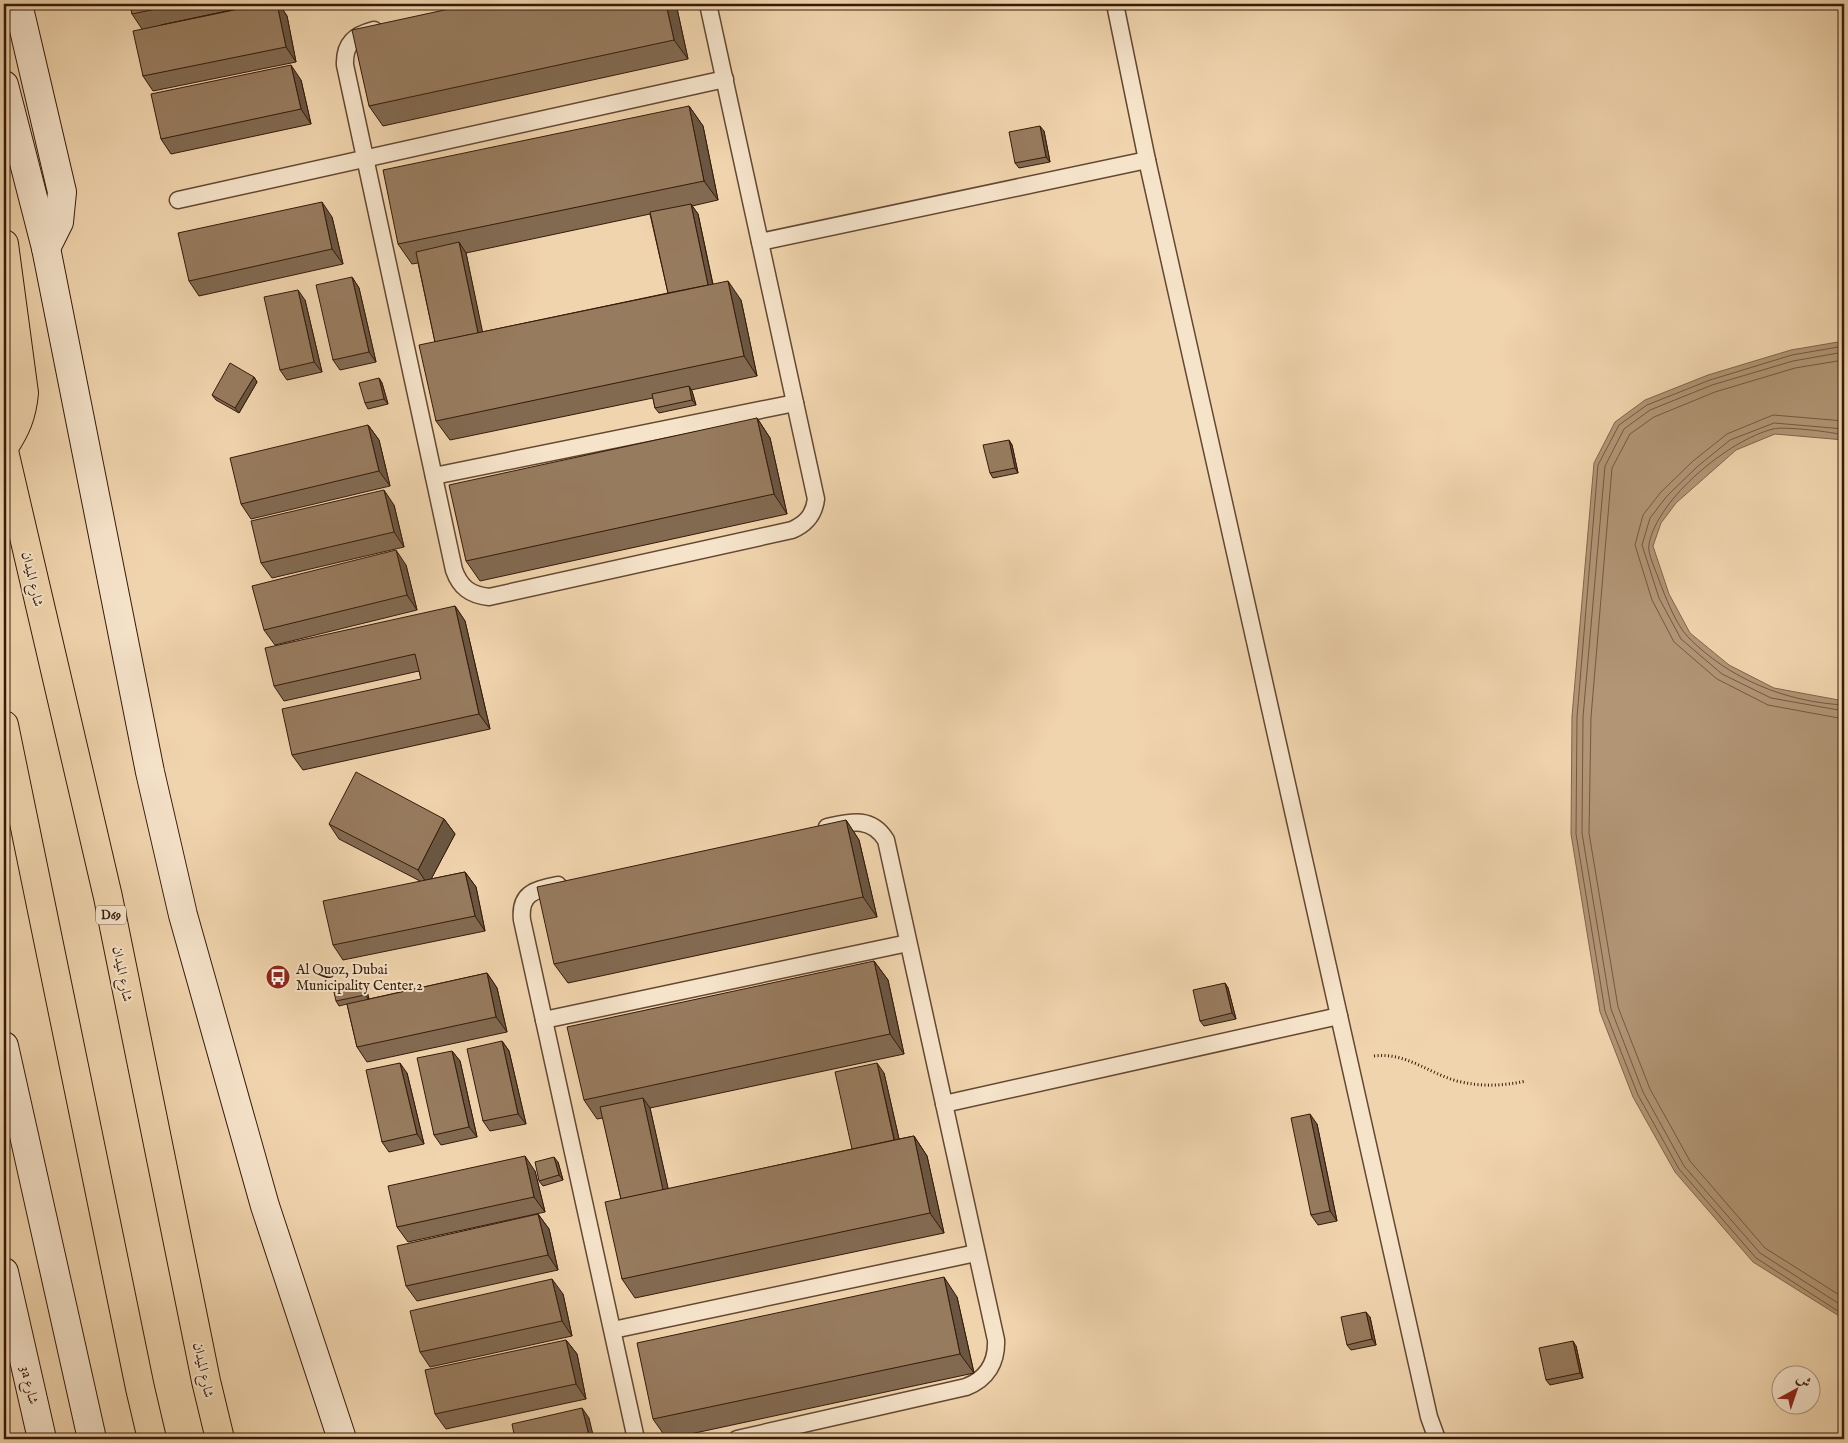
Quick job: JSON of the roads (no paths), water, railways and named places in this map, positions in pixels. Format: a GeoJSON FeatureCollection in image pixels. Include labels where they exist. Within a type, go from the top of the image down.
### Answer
{"type":"FeatureCollection","features":[{"type":"Feature","properties":{"kind":"main road"},"geometry":{"type":"LineString","coordinates":[[18,4],[62,192],[59,222],[46,248]]}},
{"type":"Feature","properties":{"kind":"main road"},"geometry":{"type":"LineString","coordinates":[[4,85],[46,248],[150,772],[184,915],[265,1206],[342,1439]]}},
{"type":"Feature","properties":{"kind":"main road"},"geometry":{"type":"LineString","coordinates":[[4,244],[24,393],[22,413],[14,432],[4,447]]}},
{"type":"Feature","properties":{"kind":"main road","name":"شارع الميدان"},"geometry":{"type":"LineString","coordinates":[[4,452],[108,897],[206,1382],[220,1439]]}},
{"type":"Feature","properties":{"kind":"main road"},"geometry":{"type":"LineString","coordinates":[[4,725],[152,1439]]}},
{"type":"Feature","properties":{"kind":"main road"},"geometry":{"type":"LineString","coordinates":[[4,1046],[92,1439]]}},
{"type":"Feature","properties":{"kind":"main road","name":"3a شارع"},"geometry":{"type":"LineString","coordinates":[[4,1272],[42,1439]]}},
{"type":"Feature","properties":{"kind":"lane"},"geometry":{"type":"LineString","coordinates":[[388,27],[360,34],[347,46],[345,55],[457,579],[470,593],[479,596],[498,596],[801,526],[814,510],[816,499],[708,4]]}},
{"type":"Feature","properties":{"kind":"lane"},"geometry":{"type":"LineString","coordinates":[[1115,4],[1146,160],[1429,1417],[1437,1439]]}},
{"type":"Feature","properties":{"kind":"lane"},"geometry":{"type":"LineString","coordinates":[[178,200],[725,79]]}},
{"type":"Feature","properties":{"kind":"lane"},"geometry":{"type":"LineString","coordinates":[[760,242],[1146,160]]}},
{"type":"Feature","properties":{"kind":"lane"},"geometry":{"type":"LineString","coordinates":[[434,476],[795,403]]}},
{"type":"Feature","properties":{"kind":"lane"},"geometry":{"type":"LineString","coordinates":[[737,1439],[966,1388],[975,1384],[990,1369],[996,1350],[886,840],[881,833],[868,823],[860,821],[813,830]]}},
{"type":"Feature","properties":{"kind":"lane"},"geometry":{"type":"LineString","coordinates":[[573,882],[535,890],[523,903],[521,911],[636,1439]]}},
{"type":"Feature","properties":{"kind":"lane"},"geometry":{"type":"LineString","coordinates":[[544,1020],[908,943]]}},
{"type":"Feature","properties":{"kind":"lane"},"geometry":{"type":"LineString","coordinates":[[944,1104],[1339,1016]]}},
{"type":"Feature","properties":{"kind":"lane"},"geometry":{"type":"LineString","coordinates":[[612,1330],[976,1253]]}},
{"type":"Feature","properties":{"kind":"lane"},"geometry":{"type":"LineString","coordinates":[[1429,1417],[1429,1439]]}},
{"type":"Feature","properties":{"kind":"water"},"geometry":{"type":"Polygon","coordinates":[[[1844,341],[1844,440],[1775,434],[1736,450],[1676,503],[1661,523],[1653,546],[1669,594],[1690,633],[1729,665],[1774,688],[1844,701],[1844,1319],[1753,1262],[1675,1172],[1633,1097],[1600,1012],[1571,834],[1572,716],[1594,463],[1615,422],[1645,400],[1708,375],[1791,350],[1844,341]]]}},
{"type":"Feature","properties":{"kind":"place","name":"Al Quoz, Dubai Municipality Center 2"},"geometry":{"type":"Point","coordinates":[278,977]}}]}
